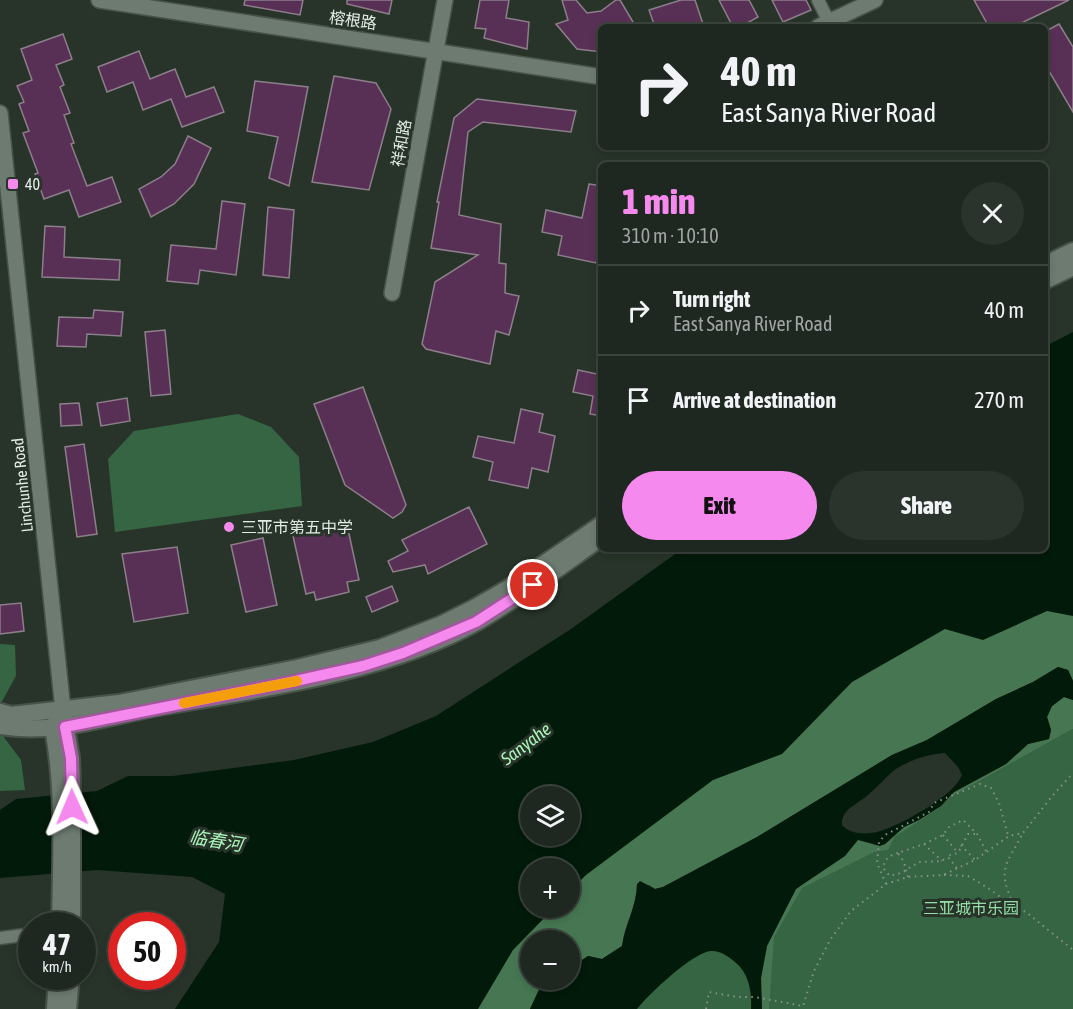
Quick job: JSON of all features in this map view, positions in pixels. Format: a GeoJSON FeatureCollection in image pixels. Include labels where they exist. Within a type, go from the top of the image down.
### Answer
{"type":"FeatureCollection","features":[{"type":"Feature","properties":{"kind":"main road"},"geometry":{"type":"LineString","coordinates":[[1048,263],[1073,251]]}},
{"type":"Feature","properties":{"kind":"main road"},"geometry":{"type":"LineString","coordinates":[[1048,279],[1073,267]]}},
{"type":"Feature","properties":{"kind":"main road"},"geometry":{"type":"LineString","coordinates":[[60,721],[119,703],[297,668],[380,648],[410,638],[498,594],[598,527]]}},
{"type":"Feature","properties":{"kind":"main road"},"geometry":{"type":"LineString","coordinates":[[5,720],[60,721],[291,682],[363,666],[403,653],[476,622],[598,540]]}},
{"type":"Feature","properties":{"kind":"main road"},"geometry":{"type":"LineString","coordinates":[[60,721],[71,758],[66,785],[66,912]]}},
{"type":"Feature","properties":{"kind":"main road"},"geometry":{"type":"LineString","coordinates":[[55,1009],[56,990]]}},
{"type":"Feature","properties":{"kind":"main road"},"geometry":{"type":"LineString","coordinates":[[68,1009],[70,990]]}},
{"type":"Feature","properties":{"kind":"street","name":"榕根路"},"geometry":{"type":"LineString","coordinates":[[99,0],[598,76]]}},
{"type":"Feature","properties":{"kind":"street","name":"祥和路"},"geometry":{"type":"LineString","coordinates":[[392,293],[446,0]]}},
{"type":"Feature","properties":{"kind":"street"},"geometry":{"type":"LineString","coordinates":[[818,0],[824,24],[875,0]]}},
{"type":"Feature","properties":{"kind":"street","name":"Linchunhe Road"},"geometry":{"type":"LineString","coordinates":[[0,113],[60,721]]}},
{"type":"Feature","properties":{"kind":"street"},"geometry":{"type":"LineString","coordinates":[[0,939],[18,936]]}},
{"type":"Feature","properties":{"kind":"path"},"geometry":{"type":"LineString","coordinates":[[1014,907],[1003,873],[1023,833],[1073,773]]}},
{"type":"Feature","properties":{"kind":"path"},"geometry":{"type":"LineString","coordinates":[[886,884],[877,863],[879,842],[885,835],[929,812],[934,803],[980,784],[991,788],[999,803],[1009,836]]}},
{"type":"Feature","properties":{"kind":"path"},"geometry":{"type":"LineString","coordinates":[[958,853],[947,856],[942,861],[919,862],[906,871],[890,876],[883,867],[886,859],[943,835],[949,827],[963,820],[977,834],[987,853]]}},
{"type":"Feature","properties":{"kind":"path"},"geometry":{"type":"LineString","coordinates":[[943,875],[987,853],[1009,836],[1023,833]]}},
{"type":"Feature","properties":{"kind":"path"},"geometry":{"type":"LineString","coordinates":[[958,853],[968,834],[977,834]]}},
{"type":"Feature","properties":{"kind":"path"},"geometry":{"type":"LineString","coordinates":[[943,835],[958,853]]}},
{"type":"Feature","properties":{"kind":"path"},"geometry":{"type":"LineString","coordinates":[[924,844],[942,861]]}},
{"type":"Feature","properties":{"kind":"path"},"geometry":{"type":"LineString","coordinates":[[961,845],[975,860]]}},
{"type":"Feature","properties":{"kind":"path"},"geometry":{"type":"LineString","coordinates":[[898,853],[904,862],[908,877]]}},
{"type":"Feature","properties":{"kind":"path"},"geometry":{"type":"LineString","coordinates":[[947,856],[957,868]]}},
{"type":"Feature","properties":{"kind":"path"},"geometry":{"type":"LineString","coordinates":[[706,1009],[709,992],[773,1000],[801,1008],[806,1002],[814,971],[851,911],[886,884],[908,877],[968,876],[1014,907],[1026,912],[1073,950]]}},
{"type":"Feature","properties":{"kind":"green space"},"geometry":{"type":"Polygon","coordinates":[[[238,414],[271,427],[299,457],[302,506],[115,532],[108,459],[134,431],[238,414]]]}},
{"type":"Feature","properties":{"kind":"green space"},"geometry":{"type":"Polygon","coordinates":[[[1044,607],[1073,615],[1073,681],[1068,670],[1058,667],[1033,682],[996,699],[927,740],[892,755],[757,837],[663,887],[655,889],[649,885],[637,884],[635,900],[622,946],[602,959],[588,956],[580,961],[580,930],[524,930],[533,918],[580,918],[580,872],[831,687],[941,623],[1044,607]]]}},
{"type":"Feature","properties":{"kind":"green space"},"geometry":{"type":"Polygon","coordinates":[[[0,644],[15,645],[16,676],[0,705],[0,644]]]}},
{"type":"Feature","properties":{"kind":"green space"},"geometry":{"type":"Polygon","coordinates":[[[1064,697],[1073,700],[1073,729],[951,797],[940,808],[895,837],[888,850],[875,852],[802,888],[774,937],[769,1009],[762,1009],[761,978],[767,946],[796,889],[858,839],[885,844],[904,827],[941,806],[954,792],[1006,764],[1028,744],[1049,739],[1051,730],[1047,717],[1052,706],[1064,697]]]}},
{"type":"Feature","properties":{"kind":"green space","name":"三亚城市乐园"},"geometry":{"type":"Polygon","coordinates":[[[1073,729],[1073,1009],[596,1009],[775,911],[803,887],[875,852],[887,850],[895,837],[940,808],[951,797],[1073,729]]]}},
{"type":"Feature","properties":{"kind":"green space"},"geometry":{"type":"Polygon","coordinates":[[[0,732],[21,760],[25,790],[0,791],[0,732]]]}},
{"type":"Feature","properties":{"kind":"green space"},"geometry":{"type":"Polygon","coordinates":[[[520,936],[520,990],[540,990],[530,1009],[465,1009],[520,936]]]}},
{"type":"Feature","properties":{"kind":"water"},"geometry":{"type":"Polygon","coordinates":[[[1073,332],[1073,616],[1047,611],[983,640],[945,629],[852,682],[782,754],[713,780],[580,881],[580,858],[520,858],[520,918],[544,918],[533,930],[520,930],[520,943],[513,950],[478,1009],[175,1009],[219,942],[225,894],[192,877],[97,870],[0,878],[0,810],[16,799],[97,791],[128,776],[173,776],[294,760],[373,742],[436,716],[571,629],[678,552],[1048,552],[1048,345],[1073,332]]]}},
{"type":"Feature","properties":{"kind":"water"},"geometry":{"type":"Polygon","coordinates":[[[1058,667],[1068,670],[1073,681],[1073,700],[1064,697],[1052,706],[1047,717],[1051,730],[1049,739],[1028,744],[1006,764],[954,792],[941,806],[904,827],[885,844],[880,846],[858,840],[845,856],[796,889],[767,946],[761,978],[762,1009],[751,1009],[749,983],[740,966],[720,952],[710,951],[692,959],[660,985],[637,1009],[530,1009],[539,990],[580,990],[580,961],[588,956],[602,959],[622,946],[635,900],[637,884],[640,881],[655,889],[663,887],[757,837],[892,755],[927,740],[996,699],[1033,682],[1058,667]],[[945,753],[926,756],[907,763],[892,772],[872,792],[851,807],[842,819],[842,825],[856,833],[881,831],[929,807],[950,791],[962,775],[945,753]]]}},
{"type":"Feature","properties":{"kind":"building"},"geometry":{"type":"Polygon","coordinates":[[[245,0],[303,0],[300,15],[244,5],[245,0]]]}},
{"type":"Feature","properties":{"kind":"building"},"geometry":{"type":"Polygon","coordinates":[[[347,0],[392,0],[389,14],[347,4],[347,0]]]}},
{"type":"Feature","properties":{"kind":"building"},"geometry":{"type":"Polygon","coordinates":[[[480,0],[509,0],[506,18],[529,22],[527,49],[484,38],[486,29],[475,28],[480,0]]]}},
{"type":"Feature","properties":{"kind":"building"},"geometry":{"type":"Polygon","coordinates":[[[562,0],[576,0],[587,13],[601,11],[616,0],[620,0],[634,24],[598,24],[598,52],[577,49],[556,24],[568,20],[562,0]]]}},
{"type":"Feature","properties":{"kind":"building"},"geometry":{"type":"Polygon","coordinates":[[[681,0],[695,0],[703,24],[654,24],[649,10],[681,0]]]}},
{"type":"Feature","properties":{"kind":"building"},"geometry":{"type":"Polygon","coordinates":[[[719,0],[749,0],[758,17],[745,24],[731,24],[719,0]]]}},
{"type":"Feature","properties":{"kind":"building"},"geometry":{"type":"Polygon","coordinates":[[[772,0],[806,0],[811,10],[783,22],[772,0]]]}},
{"type":"Feature","properties":{"kind":"building"},"geometry":{"type":"Polygon","coordinates":[[[974,0],[1069,0],[1019,24],[987,24],[974,0]]]}},
{"type":"Feature","properties":{"kind":"building"},"geometry":{"type":"Polygon","coordinates":[[[1059,24],[1073,47],[1073,112],[1048,69],[1048,30],[1059,24]]]}},
{"type":"Feature","properties":{"kind":"building"},"geometry":{"type":"Polygon","coordinates":[[[63,34],[72,59],[56,65],[64,85],[60,87],[70,113],[64,115],[74,143],[71,144],[87,186],[112,177],[121,202],[79,217],[69,190],[44,199],[35,174],[38,173],[23,133],[29,131],[19,104],[24,102],[17,86],[32,80],[21,49],[63,34]]]}},
{"type":"Feature","properties":{"kind":"building"},"geometry":{"type":"Polygon","coordinates":[[[139,51],[150,79],[175,69],[186,97],[214,87],[224,112],[182,127],[171,99],[143,110],[133,82],[107,92],[98,67],[139,51]]]}},
{"type":"Feature","properties":{"kind":"building"},"geometry":{"type":"Polygon","coordinates":[[[334,76],[376,83],[391,109],[369,190],[312,182],[334,76]]]}},
{"type":"Feature","properties":{"kind":"building"},"geometry":{"type":"Polygon","coordinates":[[[255,81],[308,87],[289,186],[269,178],[278,137],[247,131],[255,81]]]}},
{"type":"Feature","properties":{"kind":"building"},"geometry":{"type":"Polygon","coordinates":[[[477,99],[576,111],[571,132],[483,122],[468,132],[459,215],[501,224],[499,263],[506,264],[505,293],[519,296],[509,335],[496,331],[490,364],[426,349],[422,344],[435,282],[478,255],[431,248],[439,202],[437,202],[454,118],[477,99]]]}},
{"type":"Feature","properties":{"kind":"building"},"geometry":{"type":"Polygon","coordinates":[[[188,136],[211,148],[194,184],[174,204],[151,217],[139,189],[161,177],[175,164],[188,136]]]}},
{"type":"Feature","properties":{"kind":"building"},"geometry":{"type":"Polygon","coordinates":[[[589,184],[598,185],[598,257],[596,263],[558,255],[562,236],[542,232],[546,210],[582,218],[589,184]]]}},
{"type":"Feature","properties":{"kind":"building"},"geometry":{"type":"Polygon","coordinates":[[[222,201],[245,204],[236,275],[200,270],[198,284],[167,281],[171,245],[216,249],[222,201]]]}},
{"type":"Feature","properties":{"kind":"building"},"geometry":{"type":"Polygon","coordinates":[[[268,207],[294,210],[289,278],[263,275],[268,207]]]}},
{"type":"Feature","properties":{"kind":"building"},"geometry":{"type":"Polygon","coordinates":[[[45,226],[65,227],[64,257],[120,260],[119,280],[42,277],[45,226]]]}},
{"type":"Feature","properties":{"kind":"building"},"geometry":{"type":"Polygon","coordinates":[[[94,310],[123,312],[121,336],[87,334],[86,347],[57,346],[59,317],[93,318],[94,310]]]}},
{"type":"Feature","properties":{"kind":"building"},"geometry":{"type":"Polygon","coordinates":[[[165,330],[171,394],[151,396],[145,332],[165,330]]]}},
{"type":"Feature","properties":{"kind":"building"},"geometry":{"type":"Polygon","coordinates":[[[578,370],[598,374],[598,415],[590,414],[593,396],[573,392],[578,370]]]}},
{"type":"Feature","properties":{"kind":"building"},"geometry":{"type":"Polygon","coordinates":[[[363,387],[406,505],[402,512],[393,518],[345,485],[314,404],[363,387]]]}},
{"type":"Feature","properties":{"kind":"building"},"geometry":{"type":"Polygon","coordinates":[[[127,398],[130,421],[101,426],[97,403],[127,398]]]}},
{"type":"Feature","properties":{"kind":"building"},"geometry":{"type":"Polygon","coordinates":[[[79,403],[82,425],[61,426],[60,404],[79,403]]]}},
{"type":"Feature","properties":{"kind":"building"},"geometry":{"type":"Polygon","coordinates":[[[521,409],[543,414],[539,432],[555,436],[548,472],[532,468],[528,488],[489,480],[493,462],[473,457],[478,436],[514,443],[521,409]]]}},
{"type":"Feature","properties":{"kind":"building"},"geometry":{"type":"Polygon","coordinates":[[[84,444],[97,534],[77,537],[65,447],[84,444]]]}},
{"type":"Feature","properties":{"kind":"building"},"geometry":{"type":"Polygon","coordinates":[[[469,507],[487,544],[428,574],[425,565],[393,572],[388,561],[408,551],[402,540],[469,507]]]}},
{"type":"Feature","properties":{"kind":"building"},"geometry":{"type":"Polygon","coordinates":[[[346,520],[359,580],[347,582],[349,592],[316,600],[314,592],[306,594],[291,527],[309,523],[310,528],[346,520]]]}},
{"type":"Feature","properties":{"kind":"building"},"geometry":{"type":"Polygon","coordinates":[[[263,538],[277,605],[246,612],[231,545],[263,538]]]}},
{"type":"Feature","properties":{"kind":"building"},"geometry":{"type":"Polygon","coordinates":[[[177,547],[188,613],[134,622],[122,554],[177,547]]]}},
{"type":"Feature","properties":{"kind":"building"},"geometry":{"type":"Polygon","coordinates":[[[392,586],[398,601],[372,612],[366,597],[392,586]]]}},
{"type":"Feature","properties":{"kind":"building"},"geometry":{"type":"Polygon","coordinates":[[[21,603],[24,631],[0,634],[0,605],[21,603]]]}},
{"type":"Feature","properties":{"kind":"slow traffic"},"geometry":{"type":"LineString","coordinates":[[184,703],[297,681]]}},
{"type":"Feature","properties":{"kind":"place","name":"40"},"geometry":{"type":"Point","coordinates":[13,184]}},
{"type":"Feature","properties":{"kind":"place","name":"三亚市第五中学"},"geometry":{"type":"Point","coordinates":[229,527]}},
{"type":"Feature","properties":{"kind":"route"},"geometry":{"type":"LineString","coordinates":[[72,807],[71,758],[65,727],[363,666],[403,653],[476,622],[533,585]]}},
{"type":"Feature","properties":{"kind":"water label","name":"Sanyahe"},"geometry":{"type":"Point","coordinates":[526,744]}},
{"type":"Feature","properties":{"kind":"water label","name":"临春河"},"geometry":{"type":"Point","coordinates":[216,841]}}]}
